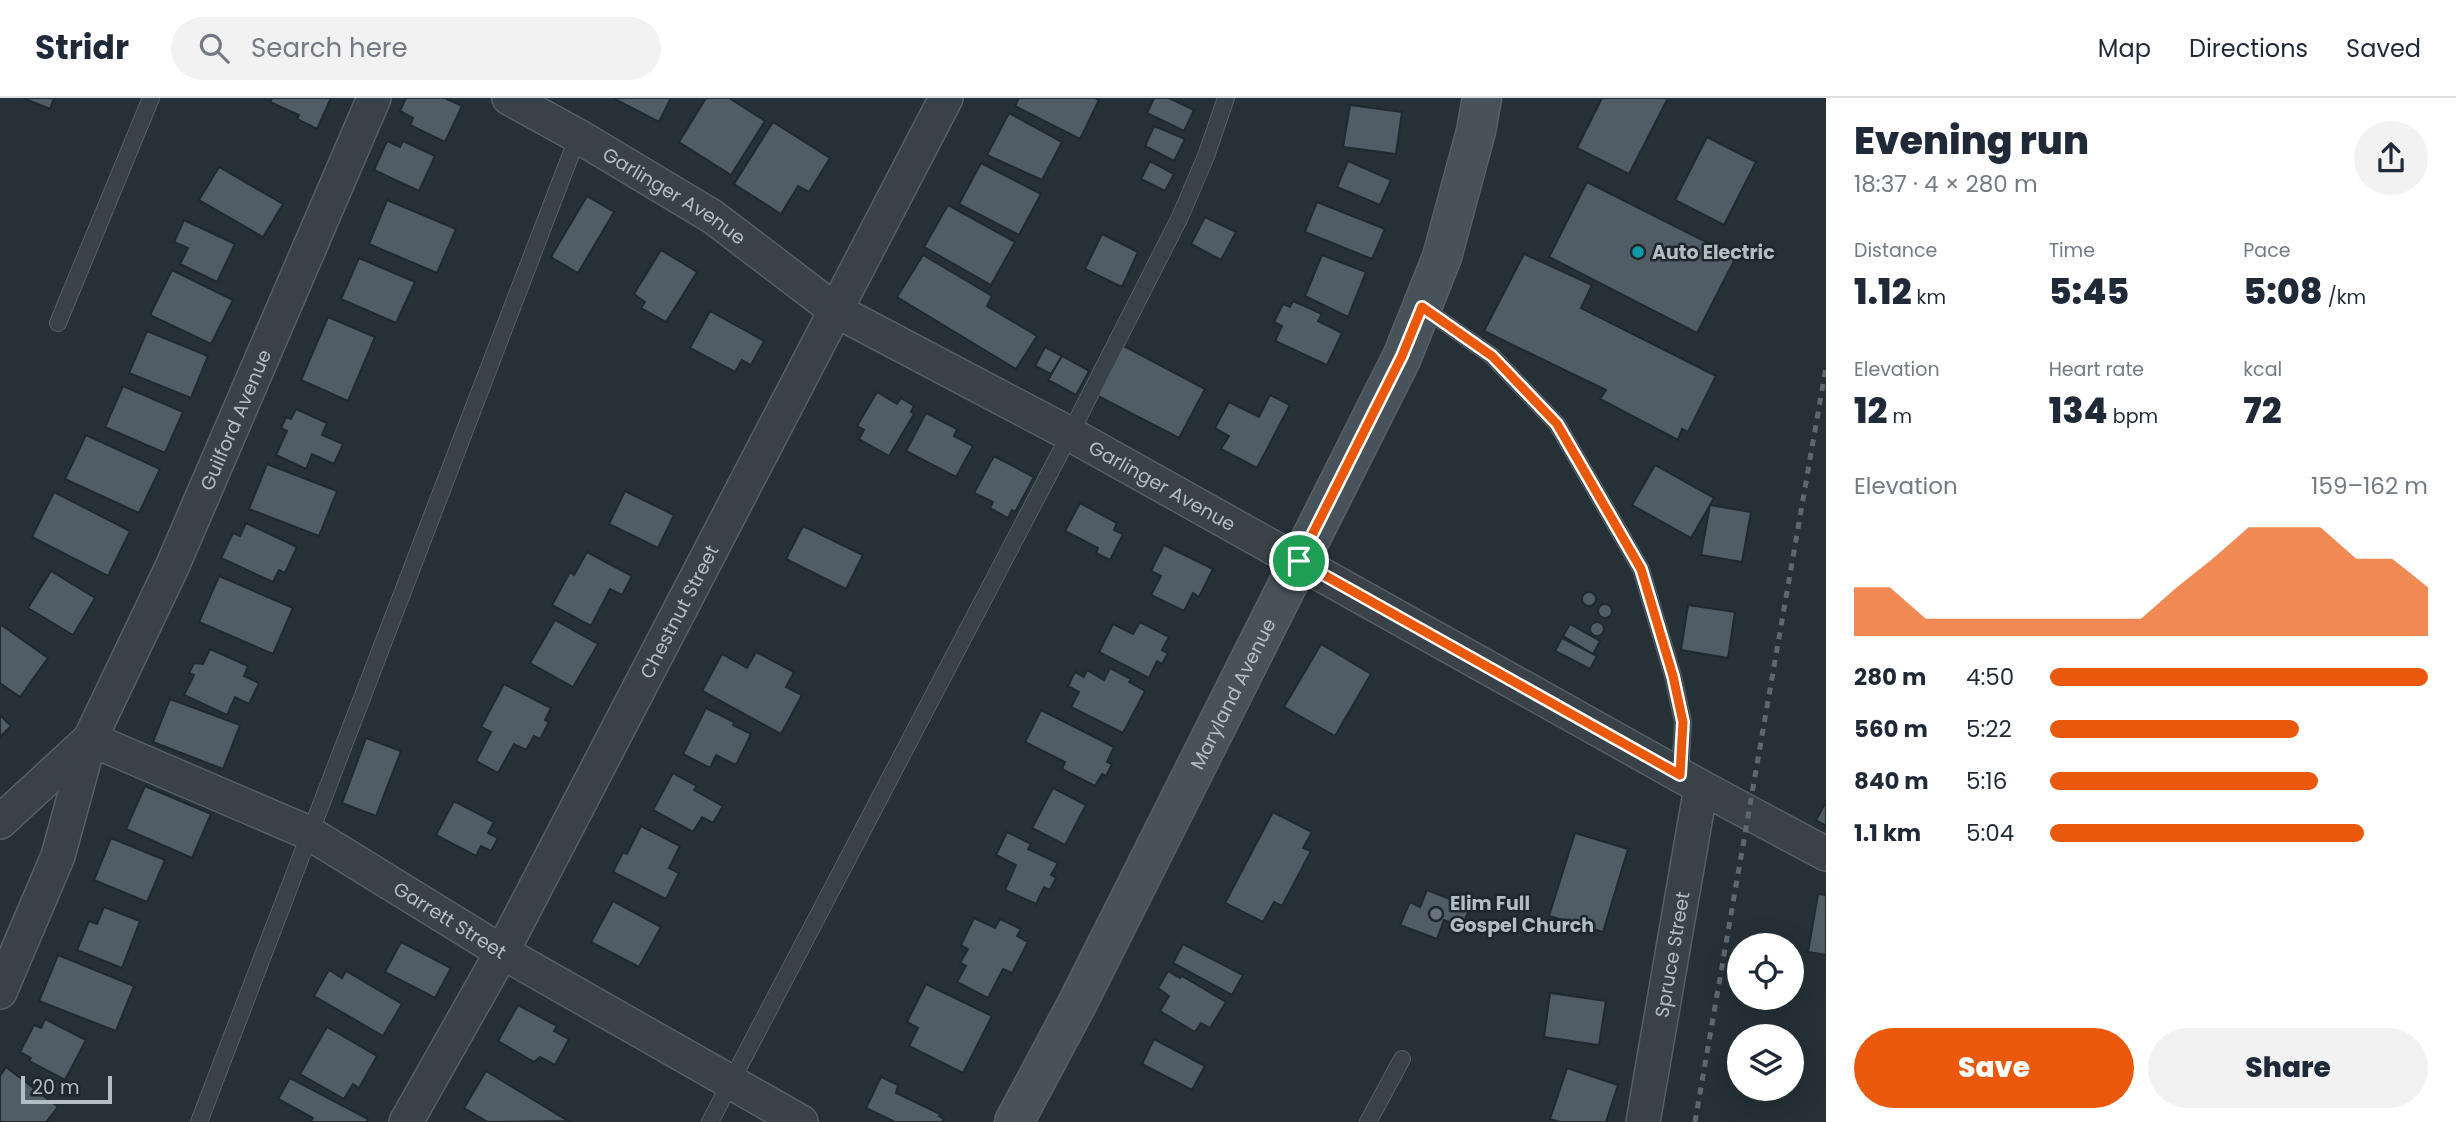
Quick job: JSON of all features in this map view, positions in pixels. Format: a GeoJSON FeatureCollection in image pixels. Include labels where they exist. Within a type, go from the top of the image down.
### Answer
{"type":"FeatureCollection","features":[{"type":"Feature","properties":{"kind":"street","name":"Guilford Avenue"},"geometry":{"type":"LineString","coordinates":[[0,992],[58,856],[90,739],[172,567],[374,98]]}},
{"type":"Feature","properties":{"kind":"street","name":"Garlinger Avenue"},"geometry":{"type":"LineString","coordinates":[[509,98],[713,217],[835,310],[1070,434],[1826,854]]}},
{"type":"Feature","properties":{"kind":"street","name":"Chestnut Street"},"geometry":{"type":"LineString","coordinates":[[406,1122],[502,952],[946,98]]}},
{"type":"Feature","properties":{"kind":"street","name":"Maryland Avenue"},"geometry":{"type":"LineString","coordinates":[[1014,1122],[1077,1004],[1402,356],[1442,257],[1476,131],[1482,98]]}},
{"type":"Feature","properties":{"kind":"street","name":"Guilford Avenue"},"geometry":{"type":"LineString","coordinates":[[0,822],[90,739]]}},
{"type":"Feature","properties":{"kind":"street","name":"Garrett Street"},"geometry":{"type":"LineString","coordinates":[[90,739],[309,834],[502,952],[800,1122]]}},
{"type":"Feature","properties":{"kind":"street","name":"Spruce Street"},"geometry":{"type":"LineString","coordinates":[[1643,1122],[1691,781]]}},
{"type":"Feature","properties":{"kind":"lane"},"geometry":{"type":"LineString","coordinates":[[58,323],[151,98]]}},
{"type":"Feature","properties":{"kind":"lane"},"geometry":{"type":"LineString","coordinates":[[710,1122],[733,1083],[1180,217],[1206,156],[1226,98]]}},
{"type":"Feature","properties":{"kind":"lane"},"geometry":{"type":"LineString","coordinates":[[199,1122],[578,136]]}},
{"type":"Feature","properties":{"kind":"lane"},"geometry":{"type":"LineString","coordinates":[[1422,307],[1492,356],[1557,424],[1641,569],[1673,676],[1691,781]]}},
{"type":"Feature","properties":{"kind":"lane"},"geometry":{"type":"LineString","coordinates":[[1368,1122],[1402,1059]]}},
{"type":"Feature","properties":{"kind":"building"},"geometry":{"type":"Polygon","coordinates":[[[23,98],[54,98],[50,109],[23,98]]]}},
{"type":"Feature","properties":{"kind":"building"},"geometry":{"type":"Polygon","coordinates":[[[272,98],[331,98],[317,129],[297,119],[299,115],[270,102],[272,98]]]}},
{"type":"Feature","properties":{"kind":"building"},"geometry":{"type":"Polygon","coordinates":[[[406,98],[445,98],[462,106],[445,142],[410,125],[413,118],[400,111],[406,98]]]}},
{"type":"Feature","properties":{"kind":"building"},"geometry":{"type":"Polygon","coordinates":[[[613,98],[671,98],[659,122],[613,98]]]}},
{"type":"Feature","properties":{"kind":"building"},"geometry":{"type":"Polygon","coordinates":[[[706,98],[729,98],[765,121],[731,175],[679,142],[706,98]]]}},
{"type":"Feature","properties":{"kind":"building"},"geometry":{"type":"Polygon","coordinates":[[[1019,98],[1099,100],[1080,139],[1015,106],[1019,98]]]}},
{"type":"Feature","properties":{"kind":"building"},"geometry":{"type":"Polygon","coordinates":[[[1154,98],[1169,98],[1194,110],[1184,131],[1147,113],[1154,98]]]}},
{"type":"Feature","properties":{"kind":"building"},"geometry":{"type":"Polygon","coordinates":[[[1602,98],[1668,98],[1629,174],[1577,148],[1602,98]]]}},
{"type":"Feature","properties":{"kind":"building"},"geometry":{"type":"Polygon","coordinates":[[[1350,105],[1402,112],[1396,154],[1343,147],[1350,105]]]}},
{"type":"Feature","properties":{"kind":"building"},"geometry":{"type":"Polygon","coordinates":[[[1009,113],[1062,142],[1042,180],[987,155],[1009,113]]]}},
{"type":"Feature","properties":{"kind":"building"},"geometry":{"type":"Polygon","coordinates":[[[773,122],[830,158],[809,192],[798,186],[781,214],[734,184],[773,122]]]}},
{"type":"Feature","properties":{"kind":"building"},"geometry":{"type":"Polygon","coordinates":[[[1154,126],[1185,139],[1174,161],[1145,146],[1154,126]]]}},
{"type":"Feature","properties":{"kind":"building"},"geometry":{"type":"Polygon","coordinates":[[[1707,137],[1756,162],[1724,225],[1675,200],[1707,137]]]}},
{"type":"Feature","properties":{"kind":"building"},"geometry":{"type":"Polygon","coordinates":[[[387,141],[400,147],[403,141],[435,156],[419,191],[374,170],[387,141]]]}},
{"type":"Feature","properties":{"kind":"building"},"geometry":{"type":"Polygon","coordinates":[[[1150,161],[1174,174],[1165,191],[1141,179],[1150,161]]]}},
{"type":"Feature","properties":{"kind":"building"},"geometry":{"type":"Polygon","coordinates":[[[1348,161],[1391,180],[1380,205],[1337,187],[1348,161]]]}},
{"type":"Feature","properties":{"kind":"building"},"geometry":{"type":"Polygon","coordinates":[[[981,163],[1041,194],[1019,235],[959,204],[981,163]]]}},
{"type":"Feature","properties":{"kind":"building"},"geometry":{"type":"Polygon","coordinates":[[[219,167],[283,204],[263,237],[199,200],[219,167]]]}},
{"type":"Feature","properties":{"kind":"building","name":"Auto Electric"},"geometry":{"type":"Polygon","coordinates":[[[1587,182],[1736,257],[1697,333],[1549,257],[1587,182]]]}},
{"type":"Feature","properties":{"kind":"building"},"geometry":{"type":"Polygon","coordinates":[[[587,196],[614,212],[578,273],[551,257],[587,196]]]}},
{"type":"Feature","properties":{"kind":"building"},"geometry":{"type":"Polygon","coordinates":[[[387,200],[456,229],[437,273],[369,244],[387,200]]]}},
{"type":"Feature","properties":{"kind":"building"},"geometry":{"type":"Polygon","coordinates":[[[1317,202],[1385,229],[1372,259],[1305,232],[1317,202]]]}},
{"type":"Feature","properties":{"kind":"building"},"geometry":{"type":"Polygon","coordinates":[[[948,205],[1015,242],[991,285],[924,247],[948,205]]]}},
{"type":"Feature","properties":{"kind":"building"},"geometry":{"type":"Polygon","coordinates":[[[1205,217],[1236,232],[1221,260],[1191,244],[1205,217]]]}},
{"type":"Feature","properties":{"kind":"building"},"geometry":{"type":"Polygon","coordinates":[[[184,220],[235,244],[217,282],[180,264],[188,248],[174,242],[184,220]]]}},
{"type":"Feature","properties":{"kind":"building"},"geometry":{"type":"Polygon","coordinates":[[[1102,234],[1138,252],[1122,287],[1085,269],[1102,234]]]}},
{"type":"Feature","properties":{"kind":"building"},"geometry":{"type":"Polygon","coordinates":[[[661,250],[697,272],[666,322],[641,308],[645,302],[634,294],[661,250]]]}},
{"type":"Feature","properties":{"kind":"building"},"geometry":{"type":"Polygon","coordinates":[[[1524,254],[1592,285],[1581,308],[1716,376],[1688,432],[1682,429],[1678,440],[1600,399],[1606,390],[1484,331],[1524,254]]]}},
{"type":"Feature","properties":{"kind":"building"},"geometry":{"type":"Polygon","coordinates":[[[923,255],[992,296],[987,306],[1037,336],[1016,369],[897,297],[923,255]]]}},
{"type":"Feature","properties":{"kind":"building"},"geometry":{"type":"Polygon","coordinates":[[[1322,255],[1366,272],[1348,317],[1305,296],[1322,255]]]}},
{"type":"Feature","properties":{"kind":"building"},"geometry":{"type":"Polygon","coordinates":[[[359,258],[415,282],[396,323],[341,299],[359,258]]]}},
{"type":"Feature","properties":{"kind":"building"},"geometry":{"type":"Polygon","coordinates":[[[172,270],[233,300],[211,344],[150,315],[172,270]]]}},
{"type":"Feature","properties":{"kind":"building"},"geometry":{"type":"Polygon","coordinates":[[[1293,301],[1322,314],[1318,321],[1342,333],[1327,365],[1275,341],[1282,326],[1274,322],[1283,304],[1290,307],[1293,301]]]}},
{"type":"Feature","properties":{"kind":"building"},"geometry":{"type":"Polygon","coordinates":[[[710,311],[764,341],[751,365],[742,360],[735,372],[690,348],[710,311]]]}},
{"type":"Feature","properties":{"kind":"building"},"geometry":{"type":"Polygon","coordinates":[[[328,317],[375,337],[348,401],[301,380],[328,317]]]}},
{"type":"Feature","properties":{"kind":"building"},"geometry":{"type":"Polygon","coordinates":[[[147,331],[208,356],[191,398],[129,373],[147,331]]]}},
{"type":"Feature","properties":{"kind":"building"},"geometry":{"type":"Polygon","coordinates":[[[1122,345],[1205,389],[1179,438],[1096,395],[1122,345]]]}},
{"type":"Feature","properties":{"kind":"building"},"geometry":{"type":"Polygon","coordinates":[[[1045,347],[1062,356],[1051,374],[1035,366],[1045,347]]]}},
{"type":"Feature","properties":{"kind":"building"},"geometry":{"type":"Polygon","coordinates":[[[1062,356],[1089,371],[1076,395],[1048,380],[1062,356]]]}},
{"type":"Feature","properties":{"kind":"building"},"geometry":{"type":"Polygon","coordinates":[[[123,386],[183,412],[165,453],[105,427],[123,386]]]}},
{"type":"Feature","properties":{"kind":"building"},"geometry":{"type":"Polygon","coordinates":[[[877,392],[897,404],[901,398],[914,406],[911,412],[914,414],[889,456],[859,439],[864,430],[857,426],[877,392]]]}},
{"type":"Feature","properties":{"kind":"building"},"geometry":{"type":"Polygon","coordinates":[[[1270,395],[1290,405],[1257,468],[1221,449],[1229,436],[1215,428],[1229,402],[1259,417],[1270,395]]]}},
{"type":"Feature","properties":{"kind":"building"},"geometry":{"type":"Polygon","coordinates":[[[296,409],[327,423],[322,435],[343,444],[334,464],[312,454],[306,469],[276,455],[287,431],[281,428],[286,417],[291,419],[296,409]]]}},
{"type":"Feature","properties":{"kind":"building"},"geometry":{"type":"Polygon","coordinates":[[[926,413],[957,429],[954,436],[973,446],[956,477],[906,451],[926,413]]]}},
{"type":"Feature","properties":{"kind":"building"},"geometry":{"type":"Polygon","coordinates":[[[86,435],[160,469],[139,513],[65,479],[86,435]]]}},
{"type":"Feature","properties":{"kind":"building"},"geometry":{"type":"Polygon","coordinates":[[[994,456],[1034,477],[1015,512],[1012,510],[1008,518],[990,508],[993,502],[974,493],[994,456]]]}},
{"type":"Feature","properties":{"kind":"building"},"geometry":{"type":"Polygon","coordinates":[[[267,464],[337,491],[319,536],[249,509],[267,464]]]}},
{"type":"Feature","properties":{"kind":"building"},"geometry":{"type":"Polygon","coordinates":[[[1655,465],[1714,498],[1691,538],[1632,505],[1655,465]]]}},
{"type":"Feature","properties":{"kind":"building"},"geometry":{"type":"Polygon","coordinates":[[[625,491],[674,515],[658,548],[609,524],[625,491]]]}},
{"type":"Feature","properties":{"kind":"building"},"geometry":{"type":"Polygon","coordinates":[[[54,492],[130,531],[108,576],[32,537],[54,492]]]}},
{"type":"Feature","properties":{"kind":"building"},"geometry":{"type":"Polygon","coordinates":[[[1080,503],[1117,523],[1114,530],[1123,534],[1110,560],[1096,553],[1098,548],[1065,531],[1080,503]]]}},
{"type":"Feature","properties":{"kind":"building"},"geometry":{"type":"Polygon","coordinates":[[[1710,505],[1751,512],[1742,562],[1701,555],[1710,505]]]}},
{"type":"Feature","properties":{"kind":"building"},"geometry":{"type":"Polygon","coordinates":[[[246,523],[297,547],[285,573],[279,570],[273,582],[221,558],[233,533],[240,536],[246,523]]]}},
{"type":"Feature","properties":{"kind":"building"},"geometry":{"type":"Polygon","coordinates":[[[803,526],[863,555],[846,589],[786,559],[803,526]]]}},
{"type":"Feature","properties":{"kind":"building"},"geometry":{"type":"Polygon","coordinates":[[[1164,545],[1213,569],[1199,597],[1193,593],[1184,611],[1151,595],[1161,576],[1151,571],[1164,545]]]}},
{"type":"Feature","properties":{"kind":"building"},"geometry":{"type":"Polygon","coordinates":[[[587,552],[632,576],[622,595],[610,589],[591,626],[552,605],[570,572],[574,575],[587,552]]]}},
{"type":"Feature","properties":{"kind":"building"},"geometry":{"type":"Polygon","coordinates":[[[51,571],[95,598],[73,635],[28,608],[51,571]]]}},
{"type":"Feature","properties":{"kind":"building"},"geometry":{"type":"Polygon","coordinates":[[[219,576],[293,608],[273,654],[199,622],[219,576]]]}},
{"type":"Feature","properties":{"kind":"building"},"geometry":{"type":"Polygon","coordinates":[[[1589,592],[1594,594],[1594,604],[1589,606],[1584,604],[1582,599],[1584,594],[1589,592]]]}},
{"type":"Feature","properties":{"kind":"building"},"geometry":{"type":"Polygon","coordinates":[[[1605,604],[1610,606],[1610,616],[1605,618],[1600,616],[1598,611],[1600,606],[1605,604]]]}},
{"type":"Feature","properties":{"kind":"building"},"geometry":{"type":"Polygon","coordinates":[[[1688,605],[1735,612],[1728,658],[1681,650],[1688,605]]]}},
{"type":"Feature","properties":{"kind":"building"},"geometry":{"type":"Polygon","coordinates":[[[555,620],[598,644],[573,687],[530,663],[555,620]]]}},
{"type":"Feature","properties":{"kind":"building"},"geometry":{"type":"Polygon","coordinates":[[[1140,622],[1169,637],[1162,650],[1168,653],[1162,664],[1157,661],[1149,678],[1099,652],[1113,624],[1133,634],[1140,622]]]}},
{"type":"Feature","properties":{"kind":"building"},"geometry":{"type":"Polygon","coordinates":[[[1594,622],[1600,622],[1604,629],[1600,636],[1594,636],[1590,632],[1590,626],[1594,622]]]}},
{"type":"Feature","properties":{"kind":"building"},"geometry":{"type":"Polygon","coordinates":[[[0,624],[48,658],[20,697],[0,683],[0,624]]]}},
{"type":"Feature","properties":{"kind":"building"},"geometry":{"type":"Polygon","coordinates":[[[1570,624],[1600,641],[1593,654],[1563,636],[1570,624]]]}},
{"type":"Feature","properties":{"kind":"building"},"geometry":{"type":"Polygon","coordinates":[[[1562,638],[1597,656],[1590,669],[1555,651],[1562,638]]]}},
{"type":"Feature","properties":{"kind":"building"},"geometry":{"type":"Polygon","coordinates":[[[1321,644],[1371,674],[1335,736],[1284,707],[1321,644]]]}},
{"type":"Feature","properties":{"kind":"building"},"geometry":{"type":"Polygon","coordinates":[[[210,649],[248,666],[244,676],[259,683],[249,704],[235,697],[227,715],[184,695],[194,675],[189,673],[194,663],[203,664],[210,649]]]}},
{"type":"Feature","properties":{"kind":"building"},"geometry":{"type":"Polygon","coordinates":[[[756,652],[794,672],[786,687],[802,695],[781,734],[702,691],[722,654],[747,668],[756,652]]]}},
{"type":"Feature","properties":{"kind":"building"},"geometry":{"type":"Polygon","coordinates":[[[1110,668],[1131,679],[1129,682],[1145,691],[1123,733],[1071,707],[1079,692],[1068,686],[1075,672],[1084,677],[1087,670],[1104,680],[1110,668]]]}},
{"type":"Feature","properties":{"kind":"building"},"geometry":{"type":"Polygon","coordinates":[[[504,684],[551,708],[545,720],[549,722],[540,739],[534,736],[526,750],[514,744],[498,773],[476,761],[491,732],[481,727],[504,684]]]}},
{"type":"Feature","properties":{"kind":"building"},"geometry":{"type":"Polygon","coordinates":[[[170,699],[240,725],[223,769],[153,742],[170,699]]]}},
{"type":"Feature","properties":{"kind":"building"},"geometry":{"type":"Polygon","coordinates":[[[706,708],[751,734],[736,765],[716,755],[710,768],[683,754],[706,708]]]}},
{"type":"Feature","properties":{"kind":"building"},"geometry":{"type":"Polygon","coordinates":[[[1041,710],[1114,747],[1107,762],[1112,764],[1106,776],[1102,774],[1095,786],[1062,769],[1065,762],[1025,742],[1041,710]]]}},
{"type":"Feature","properties":{"kind":"building"},"geometry":{"type":"Polygon","coordinates":[[[0,715],[11,726],[0,737],[0,715]]]}},
{"type":"Feature","properties":{"kind":"building"},"geometry":{"type":"Polygon","coordinates":[[[366,738],[401,751],[376,816],[342,803],[366,738]]]}},
{"type":"Feature","properties":{"kind":"building"},"geometry":{"type":"Polygon","coordinates":[[[673,773],[697,786],[694,790],[723,806],[713,823],[702,817],[693,832],[653,810],[673,773]]]}},
{"type":"Feature","properties":{"kind":"building"},"geometry":{"type":"Polygon","coordinates":[[[145,786],[211,814],[192,858],[126,829],[145,786]]]}},
{"type":"Feature","properties":{"kind":"building"},"geometry":{"type":"Polygon","coordinates":[[[1053,788],[1086,805],[1065,845],[1032,828],[1053,788]]]}},
{"type":"Feature","properties":{"kind":"building"},"geometry":{"type":"Polygon","coordinates":[[[454,801],[494,822],[488,833],[498,838],[491,851],[481,846],[476,856],[436,835],[454,801]]]}},
{"type":"Feature","properties":{"kind":"building"},"geometry":{"type":"Polygon","coordinates":[[[1826,802],[1826,826],[1816,820],[1826,802]]]}},
{"type":"Feature","properties":{"kind":"building"},"geometry":{"type":"Polygon","coordinates":[[[1273,812],[1312,832],[1303,848],[1311,851],[1282,906],[1274,902],[1263,922],[1225,903],[1273,812]]]}},
{"type":"Feature","properties":{"kind":"building"},"geometry":{"type":"Polygon","coordinates":[[[641,826],[680,846],[669,868],[679,873],[666,899],[613,872],[623,852],[627,854],[641,826]]]}},
{"type":"Feature","properties":{"kind":"building"},"geometry":{"type":"Polygon","coordinates":[[[1007,832],[1031,844],[1028,849],[1058,863],[1051,875],[1056,878],[1050,890],[1044,887],[1036,904],[1005,890],[1016,865],[996,855],[1007,832]]]}},
{"type":"Feature","properties":{"kind":"building"},"geometry":{"type":"Polygon","coordinates":[[[1575,833],[1628,849],[1603,932],[1549,916],[1575,833]]]}},
{"type":"Feature","properties":{"kind":"building"},"geometry":{"type":"Polygon","coordinates":[[[111,838],[165,860],[147,902],[94,880],[111,838]]]}},
{"type":"Feature","properties":{"kind":"building","name":"Elim Full Gospel Church"},"geometry":{"type":"Polygon","coordinates":[[[1427,890],[1470,907],[1462,927],[1444,920],[1437,939],[1400,925],[1410,902],[1420,907],[1427,890]]]}},
{"type":"Feature","properties":{"kind":"building"},"geometry":{"type":"Polygon","coordinates":[[[1818,894],[1826,895],[1826,955],[1808,952],[1818,894]]]}},
{"type":"Feature","properties":{"kind":"building"},"geometry":{"type":"Polygon","coordinates":[[[613,901],[661,927],[639,967],[591,942],[613,901]]]}},
{"type":"Feature","properties":{"kind":"building"},"geometry":{"type":"Polygon","coordinates":[[[104,907],[140,921],[122,968],[77,950],[89,921],[97,924],[104,907]]]}},
{"type":"Feature","properties":{"kind":"building"},"geometry":{"type":"Polygon","coordinates":[[[974,918],[995,928],[1000,919],[1021,929],[1017,936],[1028,942],[1012,973],[1003,969],[988,998],[957,982],[966,966],[960,963],[968,949],[961,945],[974,918]]]}},
{"type":"Feature","properties":{"kind":"building"},"geometry":{"type":"Polygon","coordinates":[[[401,942],[451,968],[435,998],[385,972],[401,942]]]}},
{"type":"Feature","properties":{"kind":"building"},"geometry":{"type":"Polygon","coordinates":[[[1183,944],[1243,975],[1232,995],[1173,963],[1183,944]]]}},
{"type":"Feature","properties":{"kind":"building"},"geometry":{"type":"Polygon","coordinates":[[[58,955],[134,986],[116,1031],[39,1001],[58,955]]]}},
{"type":"Feature","properties":{"kind":"building"},"geometry":{"type":"Polygon","coordinates":[[[329,970],[342,978],[346,971],[402,1004],[383,1036],[314,996],[329,970]]]}},
{"type":"Feature","properties":{"kind":"building"},"geometry":{"type":"Polygon","coordinates":[[[1168,971],[1180,978],[1182,976],[1226,1002],[1210,1028],[1201,1023],[1195,1032],[1160,1011],[1169,996],[1158,988],[1168,971]]]}},
{"type":"Feature","properties":{"kind":"building"},"geometry":{"type":"Polygon","coordinates":[[[926,984],[992,1016],[963,1073],[909,1046],[918,1028],[907,1022],[926,984]]]}},
{"type":"Feature","properties":{"kind":"building"},"geometry":{"type":"Polygon","coordinates":[[[1550,993],[1606,1001],[1599,1045],[1544,1037],[1550,993]]]}},
{"type":"Feature","properties":{"kind":"building"},"geometry":{"type":"Polygon","coordinates":[[[518,1005],[557,1026],[554,1031],[569,1039],[555,1065],[540,1057],[534,1062],[498,1041],[518,1005]]]}},
{"type":"Feature","properties":{"kind":"building"},"geometry":{"type":"Polygon","coordinates":[[[45,1019],[86,1040],[65,1080],[29,1061],[31,1058],[20,1052],[34,1025],[41,1028],[45,1019]]]}},
{"type":"Feature","properties":{"kind":"building"},"geometry":{"type":"Polygon","coordinates":[[[327,1027],[377,1056],[359,1088],[353,1084],[344,1099],[300,1074],[327,1027]]]}},
{"type":"Feature","properties":{"kind":"building"},"geometry":{"type":"Polygon","coordinates":[[[1154,1039],[1205,1066],[1192,1090],[1142,1064],[1154,1039]]]}},
{"type":"Feature","properties":{"kind":"building"},"geometry":{"type":"Polygon","coordinates":[[[6,1067],[58,1107],[48,1122],[0,1122],[0,1076],[6,1067]]]}},
{"type":"Feature","properties":{"kind":"building"},"geometry":{"type":"Polygon","coordinates":[[[1567,1068],[1618,1085],[1606,1122],[1560,1122],[1550,1119],[1567,1068]]]}},
{"type":"Feature","properties":{"kind":"building"},"geometry":{"type":"Polygon","coordinates":[[[486,1071],[568,1121],[488,1122],[464,1108],[486,1071]]]}},
{"type":"Feature","properties":{"kind":"building"},"geometry":{"type":"Polygon","coordinates":[[[881,1077],[898,1085],[896,1093],[940,1114],[944,1119],[942,1122],[895,1122],[866,1108],[881,1077]]]}},
{"type":"Feature","properties":{"kind":"building"},"geometry":{"type":"Polygon","coordinates":[[[290,1078],[368,1119],[367,1122],[311,1122],[313,1118],[278,1099],[290,1078]]]}},
{"type":"Feature","properties":{"kind":"railway"},"geometry":{"type":"LineString","coordinates":[[1695,1122],[1826,367]]}},
{"type":"Feature","properties":{"kind":"place","name":"Auto Electric"},"geometry":{"type":"Point","coordinates":[1638,252]}},
{"type":"Feature","properties":{"kind":"place","name":"Elim Full Gospel Church"},"geometry":{"type":"Point","coordinates":[1436,914]}},
{"type":"Feature","properties":{"kind":"route"},"geometry":{"type":"LineString","coordinates":[[1422,307],[1492,356],[1557,424],[1641,569],[1673,676],[1683,722],[1680,775],[1426,632],[1299,561],[1402,356],[1422,307]]}}]}
